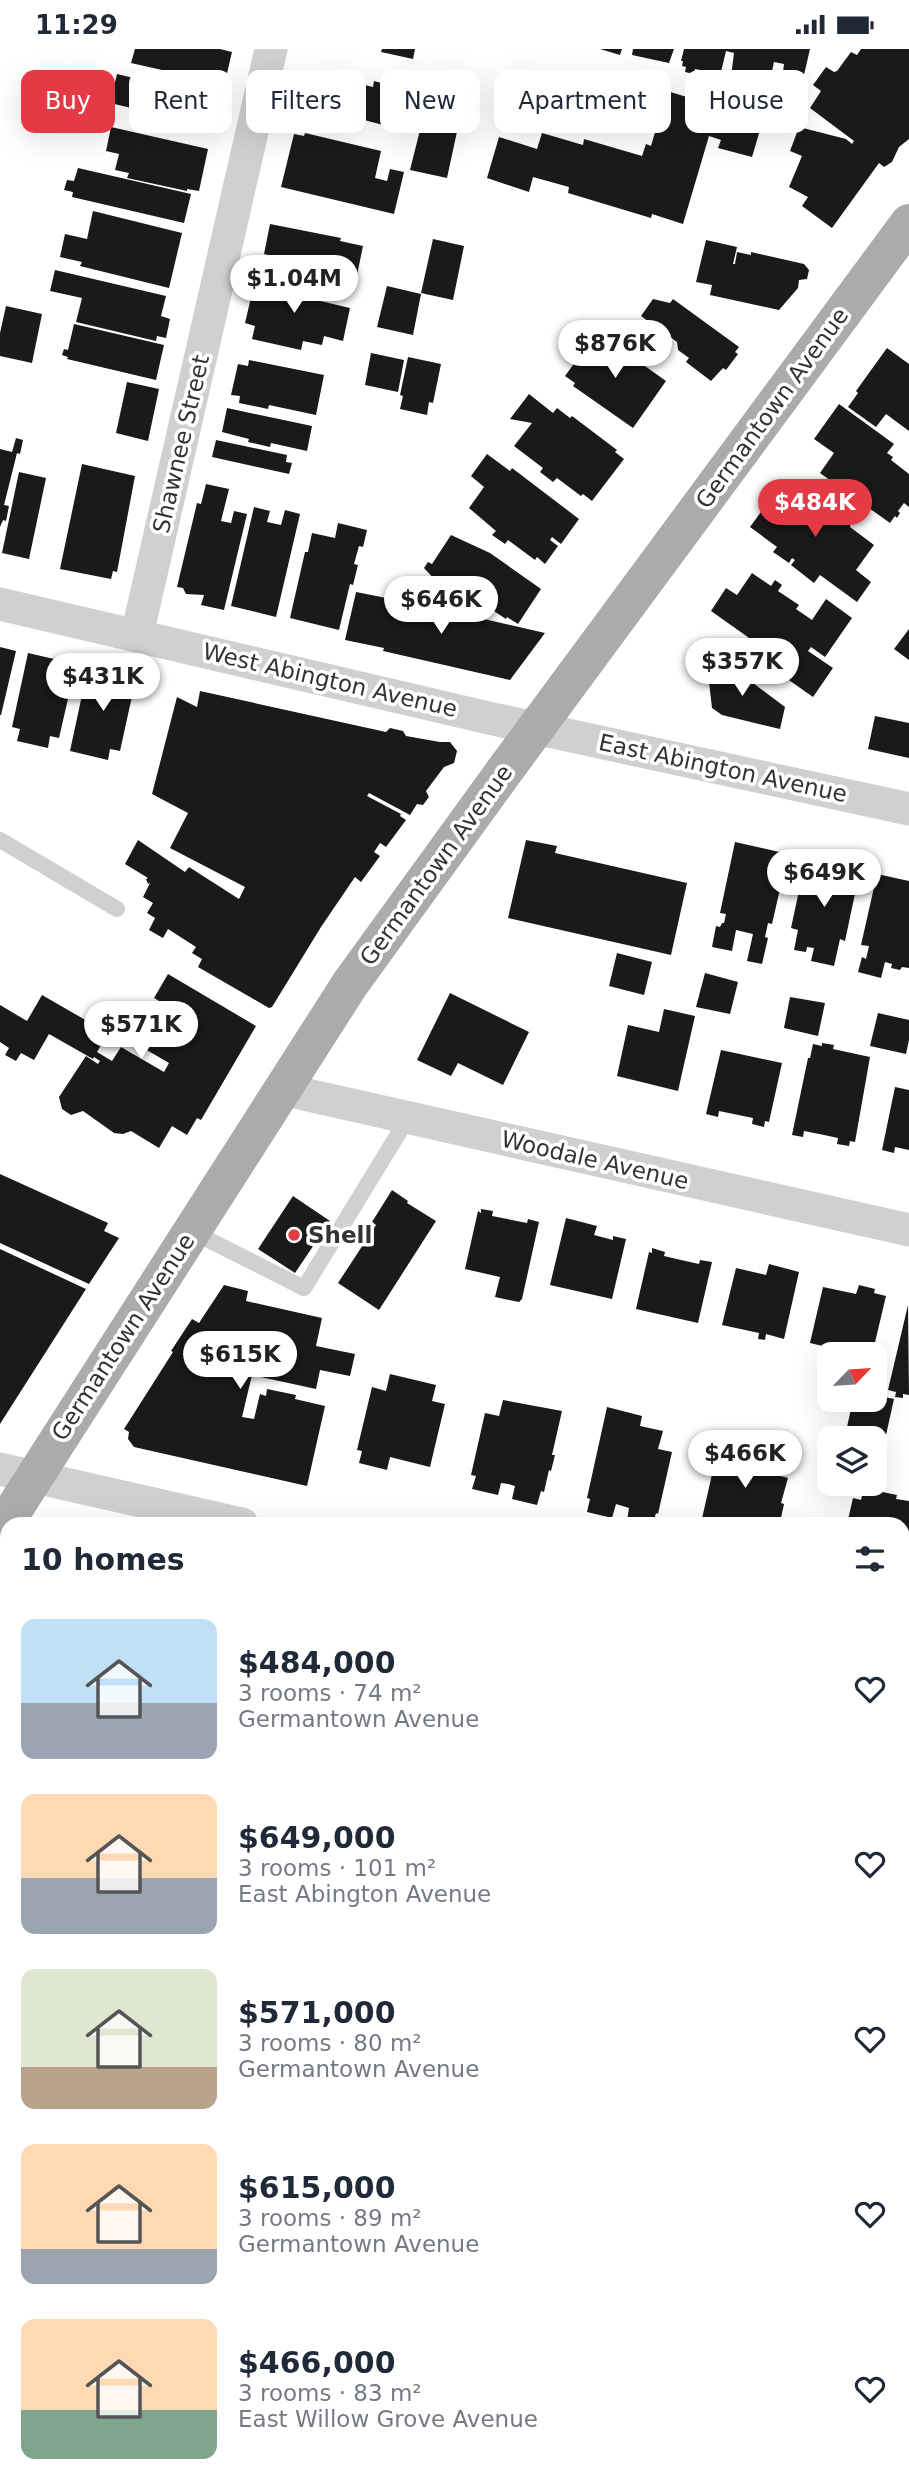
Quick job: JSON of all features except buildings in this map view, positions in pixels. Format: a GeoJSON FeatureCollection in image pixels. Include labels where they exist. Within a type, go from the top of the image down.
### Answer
{"type":"FeatureCollection","features":[{"type":"Feature","properties":{"kind":"main road","name":"Germantown Avenue"},"geometry":{"type":"LineString","coordinates":[[4,1517],[17,1472],[191,1231],[350,984],[536,727],[909,223]]}},
{"type":"Feature","properties":{"kind":"street","name":"Shawnee Street"},"geometry":{"type":"LineString","coordinates":[[137,635],[271,49]]}},
{"type":"Feature","properties":{"kind":"street","name":"West Abington Avenue"},"geometry":{"type":"LineString","coordinates":[[0,604],[536,727]]}},
{"type":"Feature","properties":{"kind":"street","name":"East Abington Avenue"},"geometry":{"type":"LineString","coordinates":[[536,727],[909,809]]}},
{"type":"Feature","properties":{"kind":"street","name":"Woodale Avenue"},"geometry":{"type":"LineString","coordinates":[[281,1089],[909,1230]]}},
{"type":"Feature","properties":{"kind":"street"},"geometry":{"type":"LineString","coordinates":[[17,1472],[212,1517]]}},
{"type":"Feature","properties":{"kind":"lane"},"geometry":{"type":"LineString","coordinates":[[0,840],[117,909]]}},
{"type":"Feature","properties":{"kind":"lane"},"geometry":{"type":"LineString","coordinates":[[191,1231],[304,1288],[408,1118]]}},
{"type":"Feature","properties":{"kind":"place","name":"Shell"},"geometry":{"type":"Point","coordinates":[294,1235]}}]}
